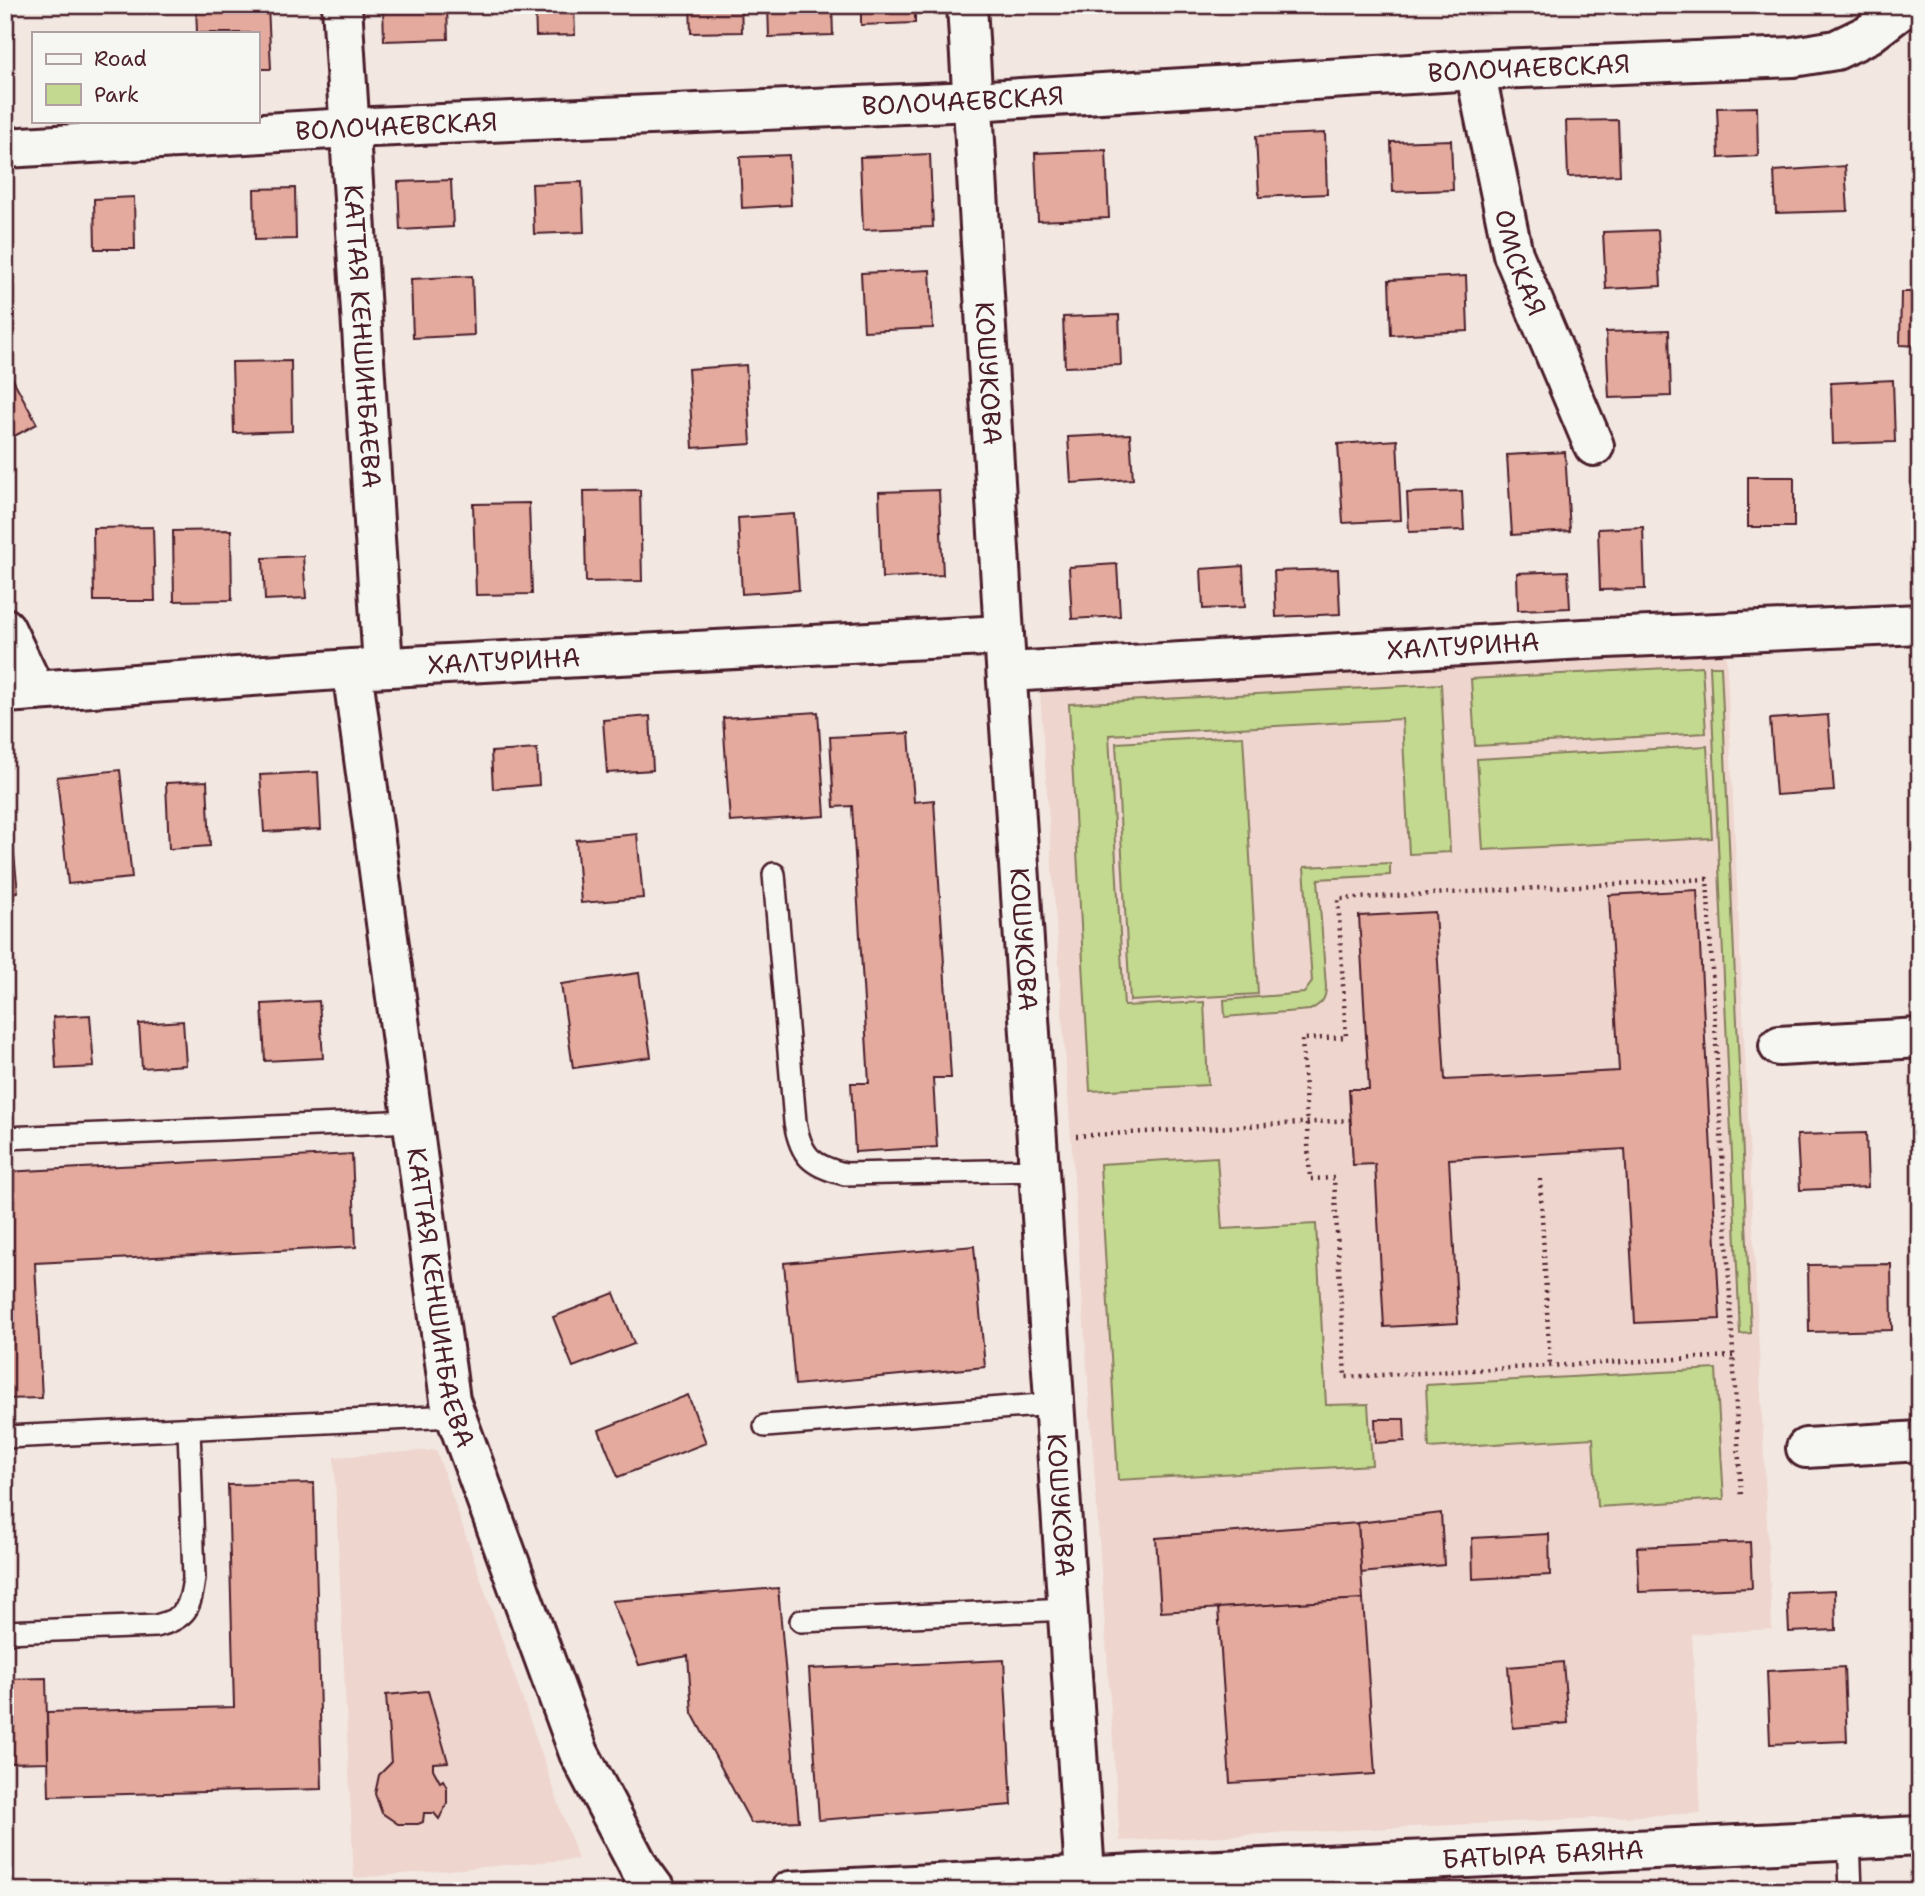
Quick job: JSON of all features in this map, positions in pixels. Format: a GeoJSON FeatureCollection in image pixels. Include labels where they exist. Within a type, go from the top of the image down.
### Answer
{"type":"FeatureCollection","features":[{"type":"Feature","properties":{"kind":"street","name":"КАТТАЯ КЕНШИНБАЕВА"},"geometry":{"type":"LineString","coordinates":[[342,5],[349,128],[368,668],[413,1121],[450,1400],[579,1753],[640,1869],[656,1891]]}},
{"type":"Feature","properties":{"kind":"street","name":"КОШУКОВА"},"geometry":{"type":"LineString","coordinates":[[967,5],[1053,1404],[1085,1875]]}},
{"type":"Feature","properties":{"kind":"street","name":"ВОЛОЧАЕВСКАЯ"},"geometry":{"type":"LineString","coordinates":[[5,148],[349,128],[973,101],[1475,70],[1803,55],[1836,50],[1868,34],[1907,5]]}},
{"type":"Feature","properties":{"kind":"street","name":"ОМСКАЯ"},"geometry":{"type":"LineString","coordinates":[[1475,70],[1513,254],[1594,446]]}},
{"type":"Feature","properties":{"kind":"street","name":"ХАЛТУРИНА"},"geometry":{"type":"LineString","coordinates":[[20,692],[368,668],[1570,640],[1920,624]]}},
{"type":"Feature","properties":{"kind":"street"},"geometry":{"type":"LineString","coordinates":[[5,628],[20,692]]}},
{"type":"Feature","properties":{"kind":"street"},"geometry":{"type":"LineString","coordinates":[[1779,1046],[1920,1038]]}},
{"type":"Feature","properties":{"kind":"street"},"geometry":{"type":"LineString","coordinates":[[1806,1448],[1920,1441]]}},
{"type":"Feature","properties":{"kind":"street","name":"БАТЫРА БАЯНА"},"geometry":{"type":"LineString","coordinates":[[790,1891],[1920,1836]]}},
{"type":"Feature","properties":{"kind":"lane"},"geometry":{"type":"LineString","coordinates":[[774,874],[795,1122],[798,1141],[806,1157],[822,1168],[845,1174],[1038,1154]]}},
{"type":"Feature","properties":{"kind":"lane"},"geometry":{"type":"LineString","coordinates":[[5,1138],[413,1121]]}},
{"type":"Feature","properties":{"kind":"lane"},"geometry":{"type":"LineString","coordinates":[[765,1426],[1053,1404]]}},
{"type":"Feature","properties":{"kind":"lane"},"geometry":{"type":"LineString","coordinates":[[5,1437],[455,1416]]}},
{"type":"Feature","properties":{"kind":"lane"},"geometry":{"type":"LineString","coordinates":[[5,1632],[156,1626],[173,1622],[187,1612],[194,1578],[189,1428]]}},
{"type":"Feature","properties":{"kind":"lane"},"geometry":{"type":"LineString","coordinates":[[801,1620],[1067,1609]]}},
{"type":"Feature","properties":{"kind":"lane"},"geometry":{"type":"LineString","coordinates":[[1849,1839],[1851,1891]]}},
{"type":"Feature","properties":{"kind":"path"},"geometry":{"type":"LineString","coordinates":[[1733,1356],[1345,1377],[1334,1178],[1310,1179],[1303,1039],[1346,1037],[1338,899],[1707,879],[1741,1498]]}},
{"type":"Feature","properties":{"kind":"path"},"geometry":{"type":"LineString","coordinates":[[1038,1154],[1351,1120]]}},
{"type":"Feature","properties":{"kind":"path"},"geometry":{"type":"LineString","coordinates":[[1540,1179],[1550,1366]]}},
{"type":"Feature","properties":{"kind":"shaded area"},"geometry":{"type":"Polygon","coordinates":[[[1726,652],[1772,1629],[1692,1634],[1701,1813],[1120,1841],[1040,692],[1726,652]]]}},
{"type":"Feature","properties":{"kind":"shaded area"},"geometry":{"type":"Polygon","coordinates":[[[436,1450],[578,1859],[354,1878],[334,1457],[436,1450]]]}},
{"type":"Feature","properties":{"kind":"green space"},"geometry":{"type":"Polygon","coordinates":[[[1702,666],[1706,733],[1475,746],[1471,679],[1702,666]]]}},
{"type":"Feature","properties":{"kind":"green space"},"geometry":{"type":"Polygon","coordinates":[[[1710,666],[1721,666],[1751,1333],[1740,1334],[1710,666]]]}},
{"type":"Feature","properties":{"kind":"green space"},"geometry":{"type":"Polygon","coordinates":[[[1441,684],[1450,852],[1409,854],[1402,719],[1109,735],[1124,1006],[1204,1002],[1208,1085],[1090,1091],[1069,704],[1441,684]]]}},
{"type":"Feature","properties":{"kind":"green space"},"geometry":{"type":"Polygon","coordinates":[[[1243,736],[1258,994],[1130,1001],[1116,743],[1243,736]]]}},
{"type":"Feature","properties":{"kind":"green space"},"geometry":{"type":"Polygon","coordinates":[[[1707,746],[1712,838],[1483,850],[1477,759],[1707,746]]]}},
{"type":"Feature","properties":{"kind":"green space"},"geometry":{"type":"Polygon","coordinates":[[[1390,863],[1390,875],[1318,879],[1326,987],[1320,1004],[1310,1010],[1225,1017],[1224,1000],[1304,993],[1312,982],[1304,867],[1390,863]]]}},
{"type":"Feature","properties":{"kind":"green space"},"geometry":{"type":"Polygon","coordinates":[[[1217,1157],[1222,1229],[1316,1224],[1326,1405],[1368,1404],[1372,1465],[1118,1480],[1100,1164],[1217,1157]]]}},
{"type":"Feature","properties":{"kind":"green space"},"geometry":{"type":"Polygon","coordinates":[[[1716,1369],[1724,1499],[1597,1507],[1593,1438],[1429,1448],[1426,1385],[1716,1369]]]}},
{"type":"Feature","properties":{"kind":"building"},"geometry":{"type":"Polygon","coordinates":[[[196,5],[268,5],[271,69],[259,69],[259,32],[197,32],[196,5]]]}},
{"type":"Feature","properties":{"kind":"building"},"geometry":{"type":"Polygon","coordinates":[[[383,5],[447,5],[448,39],[384,41],[383,5]]]}},
{"type":"Feature","properties":{"kind":"building"},"geometry":{"type":"Polygon","coordinates":[[[535,5],[574,5],[575,35],[536,36],[535,5]]]}},
{"type":"Feature","properties":{"kind":"building"},"geometry":{"type":"Polygon","coordinates":[[[690,5],[741,5],[742,32],[691,33],[690,5]]]}},
{"type":"Feature","properties":{"kind":"building"},"geometry":{"type":"Polygon","coordinates":[[[768,5],[832,5],[833,35],[769,37],[768,5]]]}},
{"type":"Feature","properties":{"kind":"building"},"geometry":{"type":"Polygon","coordinates":[[[861,5],[915,5],[915,23],[861,25],[861,5]]]}},
{"type":"Feature","properties":{"kind":"building"},"geometry":{"type":"Polygon","coordinates":[[[1757,107],[1758,156],[1719,158],[1717,108],[1757,107]]]}},
{"type":"Feature","properties":{"kind":"building"},"geometry":{"type":"Polygon","coordinates":[[[1618,120],[1620,175],[1568,177],[1566,121],[1618,120]]]}},
{"type":"Feature","properties":{"kind":"building"},"geometry":{"type":"Polygon","coordinates":[[[1325,133],[1327,194],[1259,197],[1256,136],[1325,133]]]}},
{"type":"Feature","properties":{"kind":"building"},"geometry":{"type":"Polygon","coordinates":[[[1451,140],[1453,190],[1393,192],[1391,142],[1451,140]]]}},
{"type":"Feature","properties":{"kind":"building"},"geometry":{"type":"Polygon","coordinates":[[[1106,150],[1109,218],[1038,221],[1035,153],[1106,150]]]}},
{"type":"Feature","properties":{"kind":"building"},"geometry":{"type":"Polygon","coordinates":[[[930,154],[933,227],[863,230],[860,157],[930,154]]]}},
{"type":"Feature","properties":{"kind":"building"},"geometry":{"type":"Polygon","coordinates":[[[789,155],[791,205],[742,208],[740,157],[789,155]]]}},
{"type":"Feature","properties":{"kind":"building"},"geometry":{"type":"Polygon","coordinates":[[[1845,166],[1848,211],[1776,213],[1774,171],[1845,166]]]}},
{"type":"Feature","properties":{"kind":"building"},"geometry":{"type":"Polygon","coordinates":[[[451,180],[453,227],[400,230],[398,182],[451,180]]]}},
{"type":"Feature","properties":{"kind":"building"},"geometry":{"type":"Polygon","coordinates":[[[582,182],[584,232],[534,234],[532,184],[582,182]]]}},
{"type":"Feature","properties":{"kind":"building"},"geometry":{"type":"Polygon","coordinates":[[[295,188],[296,239],[255,240],[254,189],[295,188]]]}},
{"type":"Feature","properties":{"kind":"building"},"geometry":{"type":"Polygon","coordinates":[[[134,197],[135,249],[95,249],[94,199],[134,197]]]}},
{"type":"Feature","properties":{"kind":"building"},"geometry":{"type":"Polygon","coordinates":[[[1658,230],[1661,286],[1606,289],[1603,232],[1658,230]]]}},
{"type":"Feature","properties":{"kind":"building"},"geometry":{"type":"Polygon","coordinates":[[[930,270],[933,328],[864,331],[861,273],[930,270]]]}},
{"type":"Feature","properties":{"kind":"building"},"geometry":{"type":"Polygon","coordinates":[[[472,276],[474,335],[413,338],[411,279],[472,276]]]}},
{"type":"Feature","properties":{"kind":"building"},"geometry":{"type":"Polygon","coordinates":[[[1466,276],[1468,331],[1391,335],[1389,280],[1466,276]]]}},
{"type":"Feature","properties":{"kind":"building"},"geometry":{"type":"Polygon","coordinates":[[[1901,292],[1920,292],[1920,346],[1900,345],[1901,292]]]}},
{"type":"Feature","properties":{"kind":"building"},"geometry":{"type":"Polygon","coordinates":[[[1119,315],[1121,365],[1065,367],[1063,317],[1119,315]]]}},
{"type":"Feature","properties":{"kind":"building"},"geometry":{"type":"Polygon","coordinates":[[[1669,330],[1671,396],[1609,398],[1606,332],[1669,330]]]}},
{"type":"Feature","properties":{"kind":"building"},"geometry":{"type":"Polygon","coordinates":[[[291,361],[292,431],[234,433],[232,362],[291,361]]]}},
{"type":"Feature","properties":{"kind":"building"},"geometry":{"type":"Polygon","coordinates":[[[746,365],[751,444],[693,448],[688,369],[746,365]]]}},
{"type":"Feature","properties":{"kind":"building"},"geometry":{"type":"Polygon","coordinates":[[[9,372],[37,424],[5,441],[5,374],[9,372]]]}},
{"type":"Feature","properties":{"kind":"building"},"geometry":{"type":"Polygon","coordinates":[[[1893,380],[1895,442],[1833,444],[1831,383],[1893,380]]]}},
{"type":"Feature","properties":{"kind":"building"},"geometry":{"type":"Polygon","coordinates":[[[1130,434],[1133,479],[1071,483],[1068,437],[1130,434]]]}},
{"type":"Feature","properties":{"kind":"building"},"geometry":{"type":"Polygon","coordinates":[[[1397,440],[1401,520],[1343,523],[1338,444],[1397,440]]]}},
{"type":"Feature","properties":{"kind":"building"},"geometry":{"type":"Polygon","coordinates":[[[1565,452],[1570,531],[1512,535],[1507,455],[1565,452]]]}},
{"type":"Feature","properties":{"kind":"building"},"geometry":{"type":"Polygon","coordinates":[[[1748,477],[1794,477],[1794,527],[1748,527],[1748,477]]]}},
{"type":"Feature","properties":{"kind":"building"},"geometry":{"type":"Polygon","coordinates":[[[640,490],[642,581],[586,582],[584,491],[640,490]]]}},
{"type":"Feature","properties":{"kind":"building"},"geometry":{"type":"Polygon","coordinates":[[[939,490],[943,575],[882,578],[879,492],[939,490]]]}},
{"type":"Feature","properties":{"kind":"building"},"geometry":{"type":"Polygon","coordinates":[[[1462,491],[1464,530],[1409,532],[1407,493],[1462,491]]]}},
{"type":"Feature","properties":{"kind":"building"},"geometry":{"type":"Polygon","coordinates":[[[529,503],[532,594],[476,595],[473,504],[529,503]]]}},
{"type":"Feature","properties":{"kind":"building"},"geometry":{"type":"Polygon","coordinates":[[[794,514],[799,590],[742,594],[738,518],[794,514]]]}},
{"type":"Feature","properties":{"kind":"building"},"geometry":{"type":"Polygon","coordinates":[[[153,527],[155,601],[94,601],[93,528],[153,527]]]}},
{"type":"Feature","properties":{"kind":"building"},"geometry":{"type":"Polygon","coordinates":[[[1643,527],[1645,589],[1600,590],[1598,529],[1643,527]]]}},
{"type":"Feature","properties":{"kind":"building"},"geometry":{"type":"Polygon","coordinates":[[[231,530],[232,600],[174,601],[173,531],[231,530]]]}},
{"type":"Feature","properties":{"kind":"building"},"geometry":{"type":"Polygon","coordinates":[[[303,556],[306,598],[265,600],[263,558],[303,556]]]}},
{"type":"Feature","properties":{"kind":"building"},"geometry":{"type":"Polygon","coordinates":[[[1117,564],[1120,616],[1072,619],[1069,567],[1117,564]]]}},
{"type":"Feature","properties":{"kind":"building"},"geometry":{"type":"Polygon","coordinates":[[[1243,566],[1245,607],[1203,609],[1201,569],[1243,566]]]}},
{"type":"Feature","properties":{"kind":"building"},"geometry":{"type":"Polygon","coordinates":[[[1338,569],[1340,614],[1276,617],[1274,571],[1338,569]]]}},
{"type":"Feature","properties":{"kind":"building"},"geometry":{"type":"Polygon","coordinates":[[[1568,571],[1570,608],[1518,610],[1517,573],[1568,571]]]}},
{"type":"Feature","properties":{"kind":"building"},"geometry":{"type":"Polygon","coordinates":[[[818,712],[825,816],[730,822],[723,718],[818,712]]]}},
{"type":"Feature","properties":{"kind":"building"},"geometry":{"type":"Polygon","coordinates":[[[1828,715],[1834,791],[1776,795],[1770,719],[1828,715]]]}},
{"type":"Feature","properties":{"kind":"building"},"geometry":{"type":"Polygon","coordinates":[[[650,716],[653,770],[607,773],[603,720],[650,716]]]}},
{"type":"Feature","properties":{"kind":"building"},"geometry":{"type":"Polygon","coordinates":[[[909,733],[914,802],[934,800],[951,1078],[933,1078],[937,1147],[855,1152],[851,1083],[869,1083],[852,806],[834,807],[830,737],[909,733]]]}},
{"type":"Feature","properties":{"kind":"building"},"geometry":{"type":"Polygon","coordinates":[[[537,749],[539,785],[493,789],[491,752],[537,749]]]}},
{"type":"Feature","properties":{"kind":"building"},"geometry":{"type":"Polygon","coordinates":[[[120,770],[132,878],[68,884],[57,777],[120,770]]]}},
{"type":"Feature","properties":{"kind":"building"},"geometry":{"type":"Polygon","coordinates":[[[318,772],[321,829],[264,832],[260,775],[318,772]]]}},
{"type":"Feature","properties":{"kind":"building"},"geometry":{"type":"Polygon","coordinates":[[[207,781],[210,846],[169,849],[166,783],[207,781]]]}},
{"type":"Feature","properties":{"kind":"building"},"geometry":{"type":"Polygon","coordinates":[[[5,798],[8,798],[18,892],[5,894],[5,798]]]}},
{"type":"Feature","properties":{"kind":"building"},"geometry":{"type":"Polygon","coordinates":[[[637,834],[643,898],[581,903],[576,840],[637,834]]]}},
{"type":"Feature","properties":{"kind":"building"},"geometry":{"type":"Polygon","coordinates":[[[1697,890],[1720,1319],[1635,1323],[1625,1149],[1449,1159],[1458,1323],[1384,1327],[1375,1164],[1353,1165],[1349,1089],[1369,1089],[1359,916],[1435,912],[1445,1080],[1619,1071],[1609,895],[1697,890]]]}},
{"type":"Feature","properties":{"kind":"building"},"geometry":{"type":"Polygon","coordinates":[[[639,973],[651,1057],[573,1068],[561,984],[639,973]]]}},
{"type":"Feature","properties":{"kind":"building"},"geometry":{"type":"Polygon","coordinates":[[[319,1001],[323,1058],[265,1061],[262,1004],[319,1001]]]}},
{"type":"Feature","properties":{"kind":"building"},"geometry":{"type":"Polygon","coordinates":[[[90,1015],[94,1067],[56,1069],[53,1017],[90,1015]]]}},
{"type":"Feature","properties":{"kind":"building"},"geometry":{"type":"Polygon","coordinates":[[[183,1021],[186,1065],[142,1068],[139,1024],[183,1021]]]}},
{"type":"Feature","properties":{"kind":"building"},"geometry":{"type":"Polygon","coordinates":[[[1866,1133],[1868,1187],[1800,1190],[1797,1135],[1866,1133]]]}},
{"type":"Feature","properties":{"kind":"building"},"geometry":{"type":"Polygon","coordinates":[[[352,1154],[356,1247],[35,1263],[42,1398],[5,1399],[5,1172],[352,1154]]]}},
{"type":"Feature","properties":{"kind":"building"},"geometry":{"type":"Polygon","coordinates":[[[974,1246],[985,1367],[795,1385],[784,1263],[974,1246]]]}},
{"type":"Feature","properties":{"kind":"building"},"geometry":{"type":"Polygon","coordinates":[[[1891,1264],[1892,1330],[1809,1332],[1808,1265],[1891,1264]]]}},
{"type":"Feature","properties":{"kind":"building"},"geometry":{"type":"Polygon","coordinates":[[[614,1293],[634,1344],[573,1367],[553,1317],[614,1293]]]}},
{"type":"Feature","properties":{"kind":"building"},"geometry":{"type":"Polygon","coordinates":[[[688,1395],[706,1443],[618,1477],[599,1430],[688,1395]]]}},
{"type":"Feature","properties":{"kind":"building"},"geometry":{"type":"Polygon","coordinates":[[[1375,1419],[1404,1419],[1405,1441],[1376,1443],[1375,1419]]]}},
{"type":"Feature","properties":{"kind":"building"},"geometry":{"type":"Polygon","coordinates":[[[314,1483],[322,1789],[49,1796],[47,1712],[234,1707],[228,1485],[314,1483]]]}},
{"type":"Feature","properties":{"kind":"building"},"geometry":{"type":"Polygon","coordinates":[[[1441,1513],[1444,1565],[1361,1573],[1358,1523],[1441,1513]]]}},
{"type":"Feature","properties":{"kind":"building"},"geometry":{"type":"Polygon","coordinates":[[[1358,1523],[1363,1599],[1161,1612],[1156,1538],[1358,1523]]]}},
{"type":"Feature","properties":{"kind":"building"},"geometry":{"type":"Polygon","coordinates":[[[1549,1534],[1550,1575],[1473,1579],[1472,1538],[1549,1534]]]}},
{"type":"Feature","properties":{"kind":"building"},"geometry":{"type":"Polygon","coordinates":[[[1750,1542],[1752,1588],[1639,1592],[1637,1547],[1750,1542]]]}},
{"type":"Feature","properties":{"kind":"building"},"geometry":{"type":"Polygon","coordinates":[[[778,1588],[799,1821],[751,1823],[692,1713],[688,1656],[639,1665],[612,1601],[778,1588]]]}},
{"type":"Feature","properties":{"kind":"building"},"geometry":{"type":"Polygon","coordinates":[[[1835,1590],[1836,1630],[1789,1632],[1787,1592],[1835,1590]]]}},
{"type":"Feature","properties":{"kind":"building"},"geometry":{"type":"Polygon","coordinates":[[[1363,1599],[1375,1774],[1230,1783],[1218,1608],[1363,1599]]]}},
{"type":"Feature","properties":{"kind":"building"},"geometry":{"type":"Polygon","coordinates":[[[1004,1660],[1012,1805],[819,1820],[809,1669],[1004,1660]]]}},
{"type":"Feature","properties":{"kind":"building"},"geometry":{"type":"Polygon","coordinates":[[[1563,1662],[1568,1723],[1513,1728],[1508,1667],[1563,1662]]]}},
{"type":"Feature","properties":{"kind":"building"},"geometry":{"type":"Polygon","coordinates":[[[1844,1667],[1847,1741],[1770,1744],[1767,1671],[1844,1667]]]}},
{"type":"Feature","properties":{"kind":"building"},"geometry":{"type":"Polygon","coordinates":[[[46,1678],[48,1762],[5,1763],[5,1679],[46,1678]]]}},
{"type":"Feature","properties":{"kind":"building"},"geometry":{"type":"Polygon","coordinates":[[[428,1691],[448,1762],[433,1763],[433,1769],[440,1782],[443,1780],[447,1787],[447,1804],[439,1819],[434,1813],[424,1813],[423,1822],[398,1824],[382,1813],[375,1794],[379,1775],[391,1763],[386,1695],[428,1691]]]}}]}
